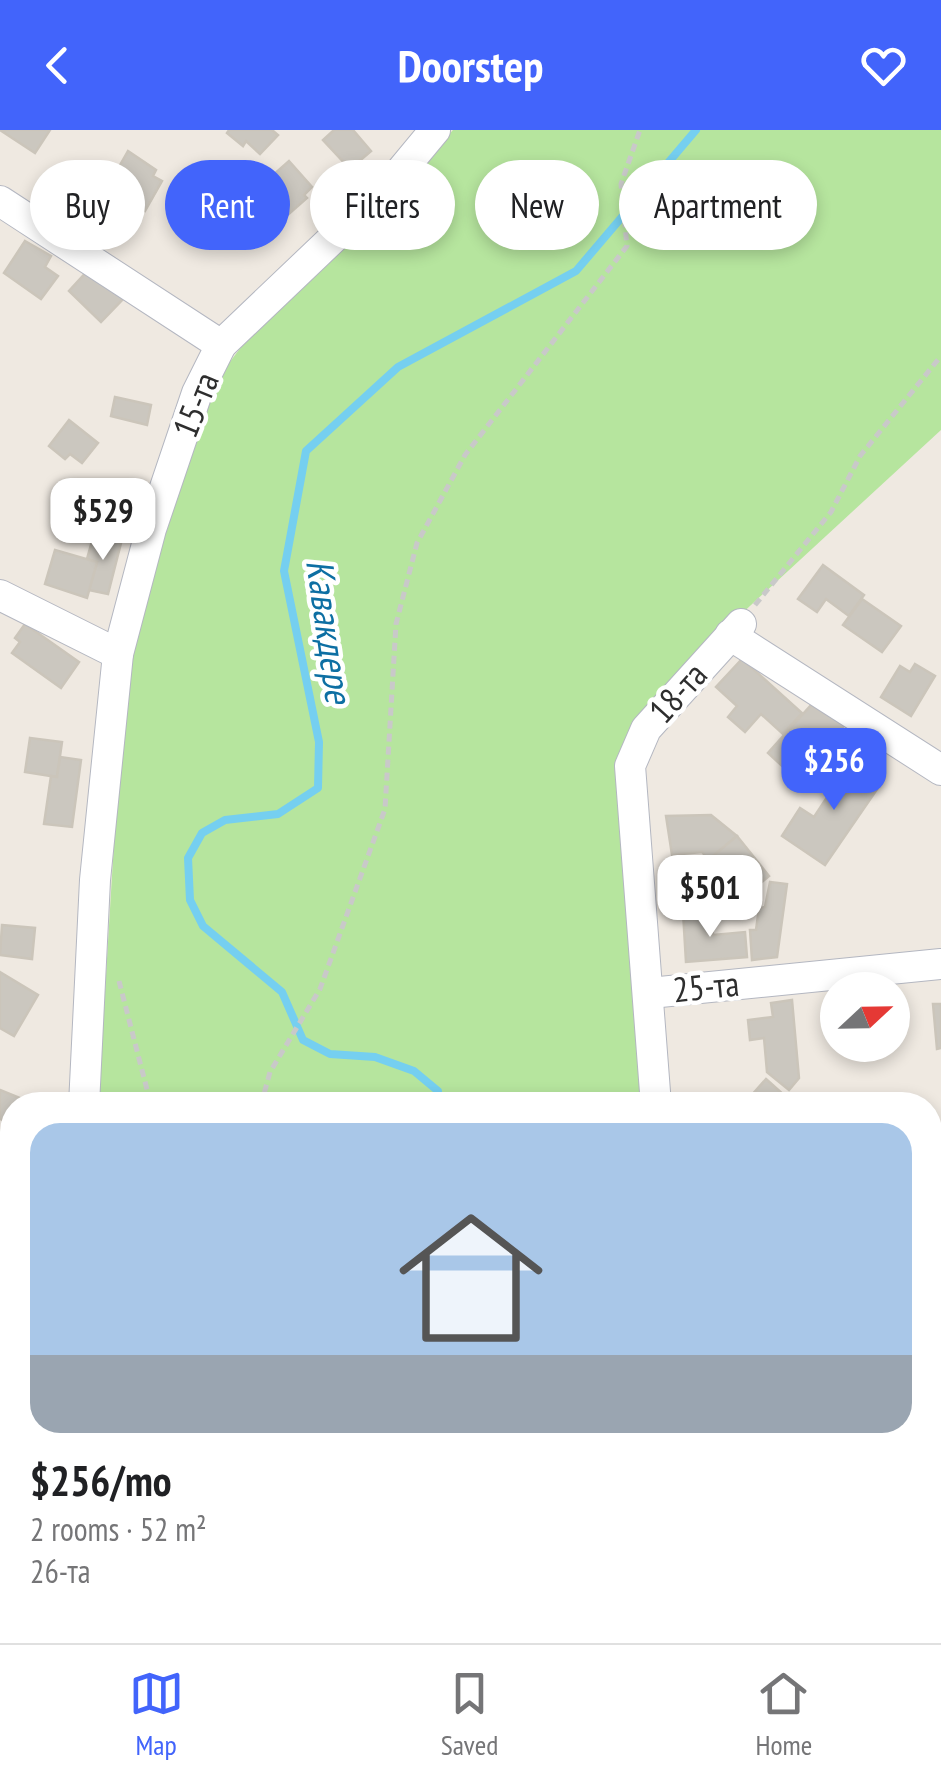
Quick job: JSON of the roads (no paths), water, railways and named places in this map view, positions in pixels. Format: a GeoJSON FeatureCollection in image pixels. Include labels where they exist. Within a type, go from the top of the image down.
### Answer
{"type":"FeatureCollection","features":[{"type":"Feature","properties":{"kind":"street","name":"15-та"},"geometry":{"type":"LineString","coordinates":[[85,1092],[95,880],[118,654],[151,529],[197,393],[221,345],[391,183],[435,130]]}},
{"type":"Feature","properties":{"kind":"street"},"geometry":{"type":"LineString","coordinates":[[0,201],[221,345]]}},
{"type":"Feature","properties":{"kind":"street"},"geometry":{"type":"LineString","coordinates":[[0,595],[118,654]]}},
{"type":"Feature","properties":{"kind":"street","name":"18-та"},"geometry":{"type":"LineString","coordinates":[[655,1092],[630,766],[646,730],[735,629],[941,770]]}},
{"type":"Feature","properties":{"kind":"street","name":"25-та"},"geometry":{"type":"LineString","coordinates":[[650,993],[941,964]]}},
{"type":"Feature","properties":{"kind":"waterway","name":"Кавакдере"},"geometry":{"type":"LineString","coordinates":[[438,1092],[414,1071],[375,1057],[330,1054],[303,1040],[282,992],[203,926],[190,900],[188,858],[202,833],[225,820],[278,814],[318,788],[319,742],[284,571],[306,451],[398,367],[576,271],[696,130]]}}]}
